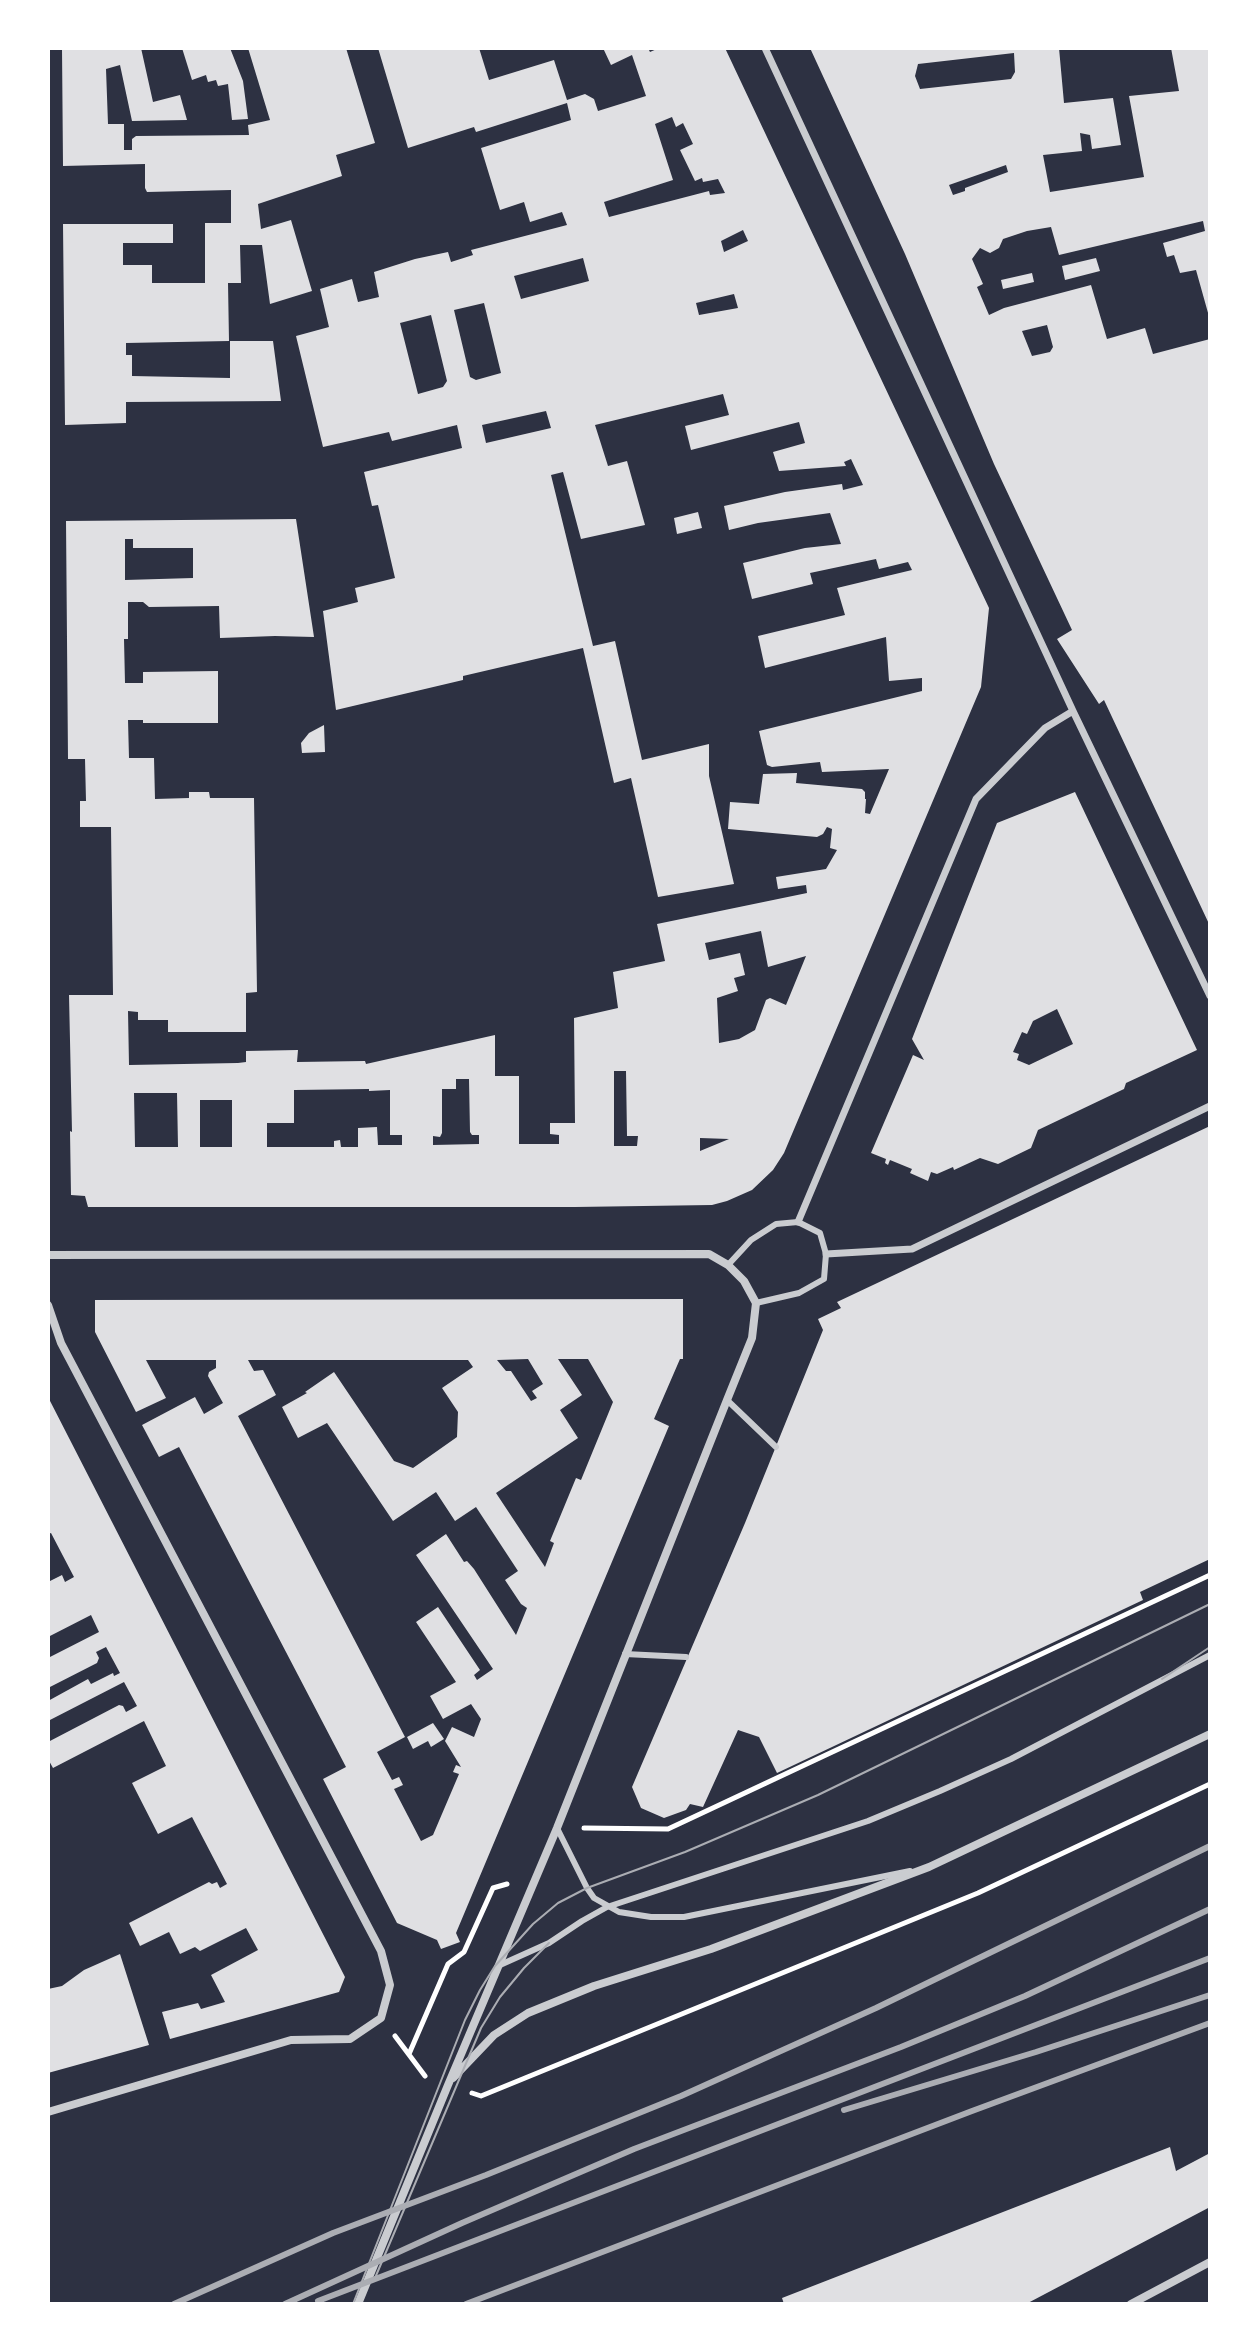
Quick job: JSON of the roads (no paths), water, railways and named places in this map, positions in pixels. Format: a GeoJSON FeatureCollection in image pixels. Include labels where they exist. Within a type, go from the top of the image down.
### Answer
{"type":"FeatureCollection","features":[{"type":"Feature","properties":{"kind":"street"},"geometry":{"type":"LineString","coordinates":[[765,48],[1073,711],[1210,996]]}},
{"type":"Feature","properties":{"kind":"street"},"geometry":{"type":"LineString","coordinates":[[798,1222],[976,799],[1045,728],[1073,711]]}},
{"type":"Feature","properties":{"kind":"street"},"geometry":{"type":"LineString","coordinates":[[826,1254],[912,1249],[1210,1106]]}},
{"type":"Feature","properties":{"kind":"street"},"geometry":{"type":"LineString","coordinates":[[48,1255],[709,1254],[728,1265],[744,1281],[756,1303],[752,1338],[557,1828],[358,2304]]}},
{"type":"Feature","properties":{"kind":"street"},"geometry":{"type":"LineString","coordinates":[[48,1305],[61,1343],[381,1951],[390,1985],[381,2018],[350,2039],[291,2040],[48,2112]]}},
{"type":"Feature","properties":{"kind":"street"},"geometry":{"type":"LineString","coordinates":[[448,2085],[494,2035],[528,2013],[594,1986],[711,1949],[929,1867],[1210,1734]]}},
{"type":"Feature","properties":{"kind":"street"},"geometry":{"type":"LineString","coordinates":[[1131,2304],[1210,2262]]}},
{"type":"Feature","properties":{"kind":"lane"},"geometry":{"type":"LineString","coordinates":[[728,1265],[751,1240],[776,1224],[798,1222],[820,1233],[826,1254],[824,1279],[799,1293],[756,1303]]}},
{"type":"Feature","properties":{"kind":"lane"},"geometry":{"type":"LineString","coordinates":[[727,1400],[776,1447]]}},
{"type":"Feature","properties":{"kind":"lane"},"geometry":{"type":"LineString","coordinates":[[625,1654],[686,1657]]}},
{"type":"Feature","properties":{"kind":"lane"},"geometry":{"type":"LineString","coordinates":[[500,1965],[549,1943],[607,1907],[868,1821],[1011,1759],[1210,1655]]}},
{"type":"Feature","properties":{"kind":"lane"},"geometry":{"type":"LineString","coordinates":[[557,1828],[594,1898],[619,1912],[651,1917],[684,1917],[929,1867]]}},
{"type":"Feature","properties":{"kind":"tram line"},"geometry":{"type":"LineString","coordinates":[[353,2304],[465,2020],[480,1990],[495,1966],[533,1924],[558,1903],[587,1888],[685,1852],[818,1795],[1210,1604]]}},
{"type":"Feature","properties":{"kind":"tram line"},"geometry":{"type":"LineString","coordinates":[[1162,1679],[1210,1647]]}},
{"type":"Feature","properties":{"kind":"tram line"},"geometry":{"type":"LineString","coordinates":[[375,2278],[481,2028],[500,1997],[549,1943]]}},
{"type":"Feature","properties":{"kind":"railway"},"geometry":{"type":"LineString","coordinates":[[174,2304],[333,2233],[681,2096],[876,2008],[1210,1846]]}},
{"type":"Feature","properties":{"kind":"railway"},"geometry":{"type":"LineString","coordinates":[[285,2304],[634,2149],[1025,1996],[1210,1909]]}},
{"type":"Feature","properties":{"kind":"railway"},"geometry":{"type":"LineString","coordinates":[[318,2301],[1210,1958]]}},
{"type":"Feature","properties":{"kind":"railway"},"geometry":{"type":"LineString","coordinates":[[844,2110],[1210,1995]]}},
{"type":"Feature","properties":{"kind":"railway"},"geometry":{"type":"LineString","coordinates":[[466,2304],[1210,2023]]}}]}
